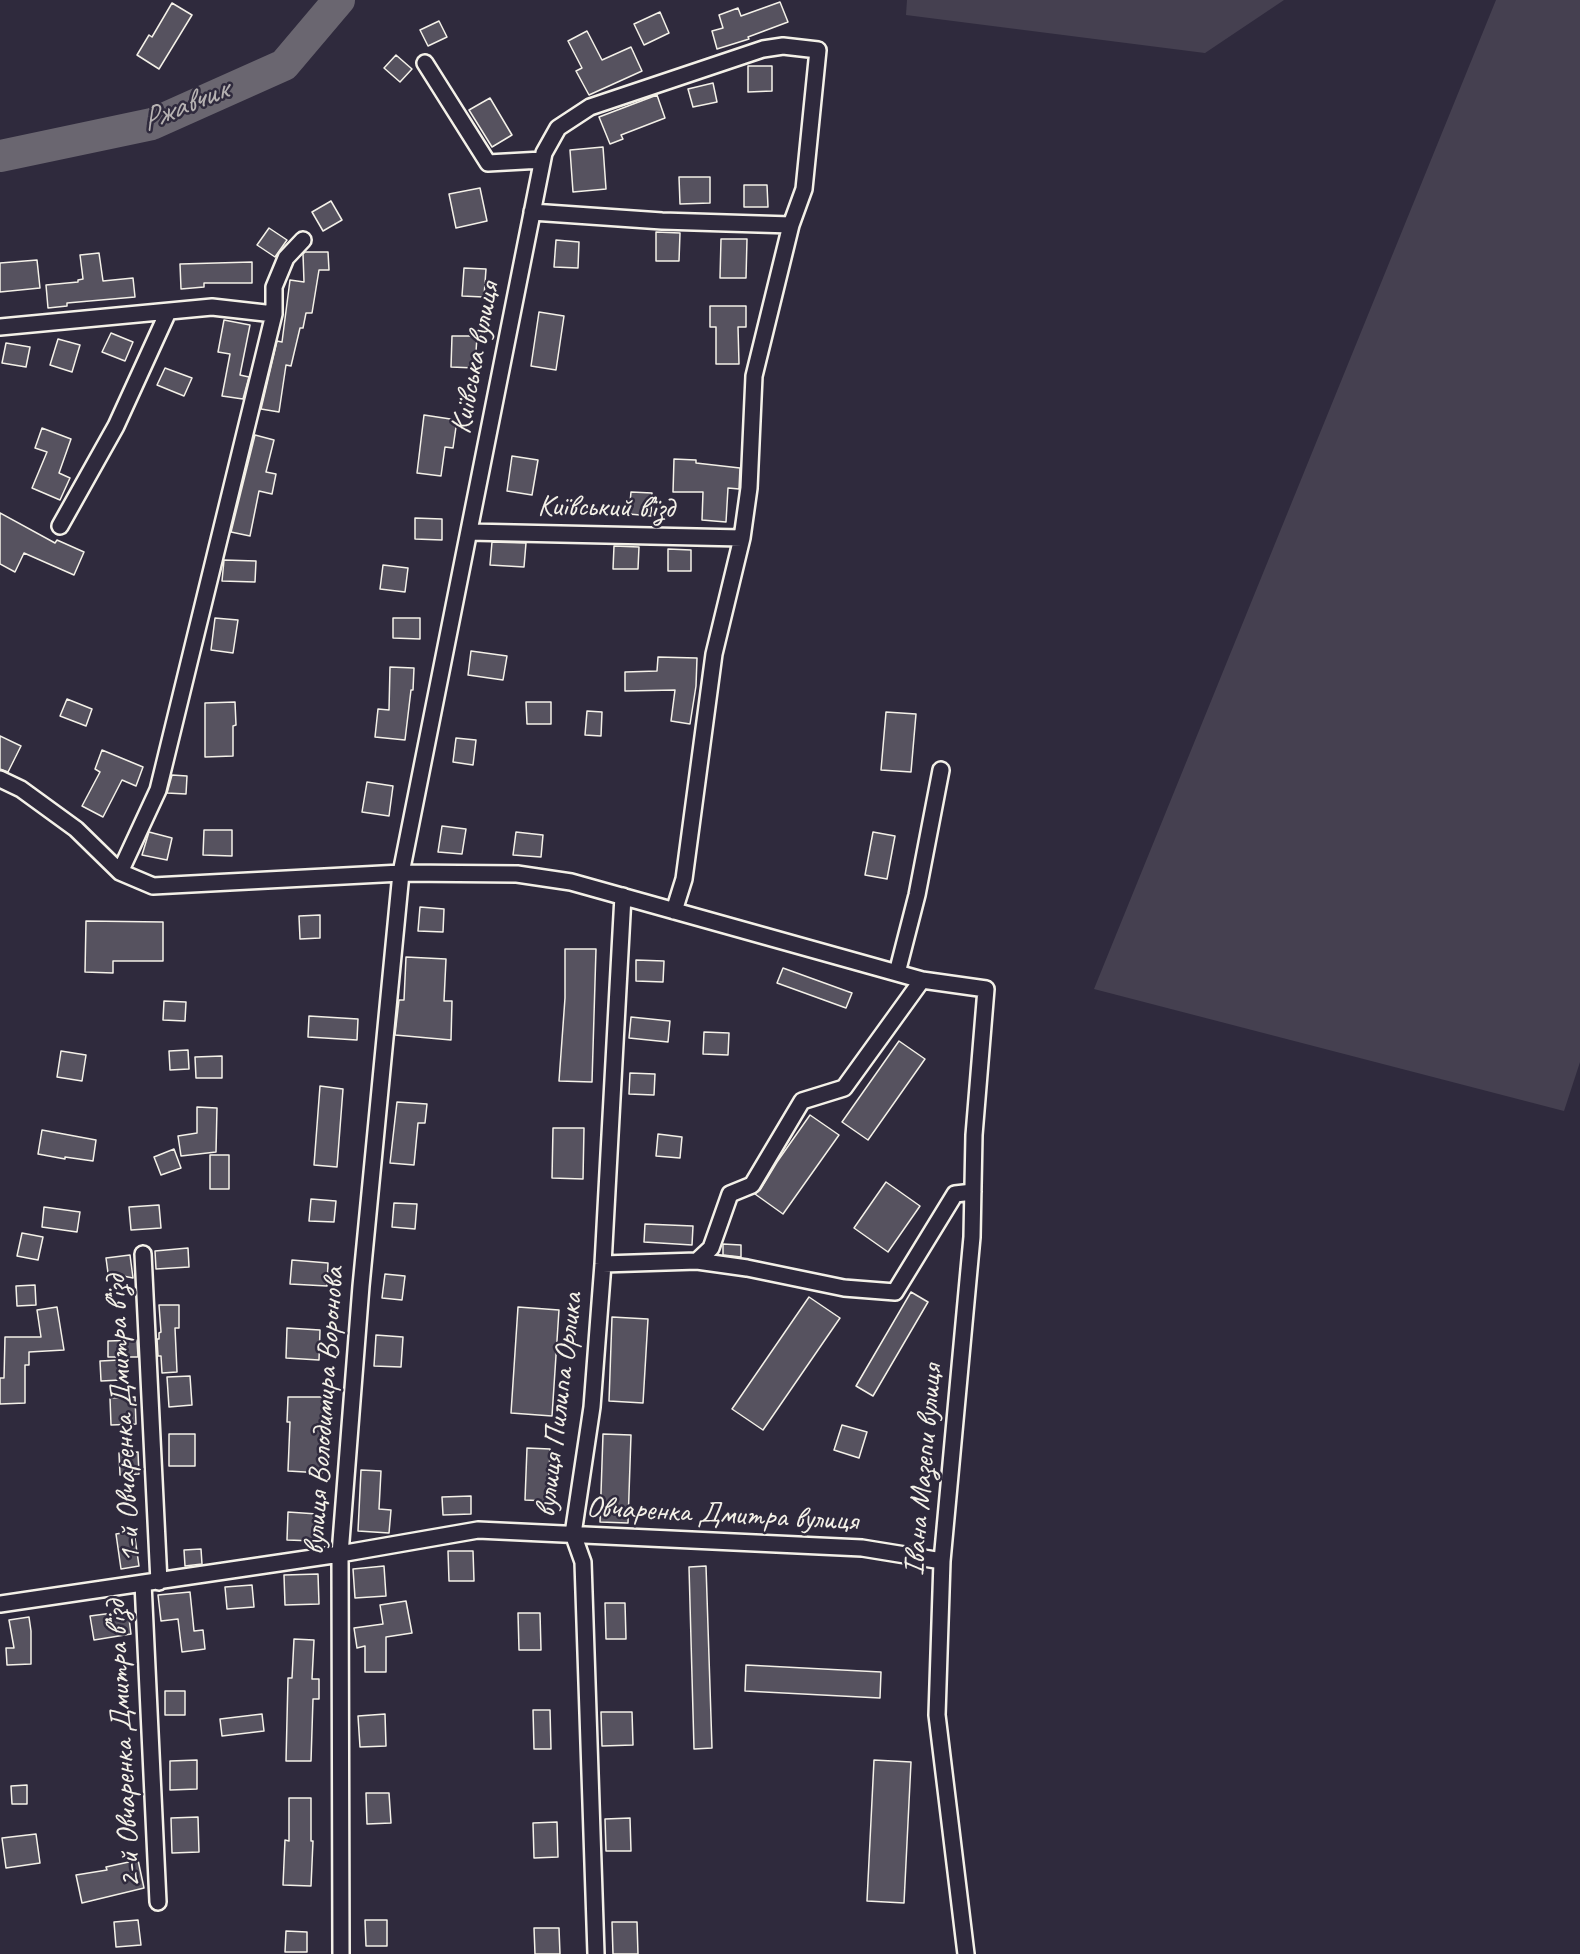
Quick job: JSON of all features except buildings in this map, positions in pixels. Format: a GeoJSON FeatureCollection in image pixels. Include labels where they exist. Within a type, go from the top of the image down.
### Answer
{"type":"FeatureCollection","features":[{"type":"Feature","properties":{"kind":"street","name":"Київська вулиця"},"geometry":{"type":"LineString","coordinates":[[401,873],[542,160],[558,128],[590,107],[763,49],[783,46],[818,50],[804,189],[791,225]]}},
{"type":"Feature","properties":{"kind":"street"},"geometry":{"type":"LineString","coordinates":[[425,63],[488,163],[542,160]]}},
{"type":"Feature","properties":{"kind":"street"},"geometry":{"type":"LineString","coordinates":[[532,212],[662,221],[791,225],[754,376],[749,488],[742,538],[714,654],[684,879],[674,911]]}},
{"type":"Feature","properties":{"kind":"street"},"geometry":{"type":"LineString","coordinates":[[120,872],[158,790],[274,314],[274,287],[286,258],[303,240]]}},
{"type":"Feature","properties":{"kind":"street"},"geometry":{"type":"LineString","coordinates":[[0,327],[212,307],[274,314]]}},
{"type":"Feature","properties":{"kind":"street"},"geometry":{"type":"LineString","coordinates":[[60,526],[116,426],[168,312]]}},
{"type":"Feature","properties":{"kind":"street","name":"Київський в’їзд"},"geometry":{"type":"LineString","coordinates":[[469,532],[742,538]]}},
{"type":"Feature","properties":{"kind":"street"},"geometry":{"type":"LineString","coordinates":[[897,973],[916,895],[941,770]]}},
{"type":"Feature","properties":{"kind":"street"},"geometry":{"type":"LineString","coordinates":[[0,779],[21,789],[76,829],[120,872],[153,886],[401,873],[517,874],[571,882],[922,980],[844,1088],[802,1101],[752,1185],[730,1194],[711,1248],[697,1261]]}},
{"type":"Feature","properties":{"kind":"street","name":"вулиця Володимира Воронова"},"geometry":{"type":"LineString","coordinates":[[342,1954],[340,1554],[362,1274],[401,873]]}},
{"type":"Feature","properties":{"kind":"street","name":"вулиця Пилипа Орлика"},"geometry":{"type":"LineString","coordinates":[[596,1954],[583,1562],[573,1534],[592,1407],[603,1264],[623,896]]}},
{"type":"Feature","properties":{"kind":"street","name":"Івана Мазепи вулиця"},"geometry":{"type":"LineString","coordinates":[[922,980],[986,989],[974,1135],[972,1237],[942,1561],[938,1715],[966,1954]]}},
{"type":"Feature","properties":{"kind":"street"},"geometry":{"type":"LineString","coordinates":[[603,1264],[697,1261],[747,1268],[844,1288],[895,1292],[955,1194],[973,1192]]}},
{"type":"Feature","properties":{"kind":"street","name":"1-й Овчаренка Дмитра в’їзд"},"geometry":{"type":"LineString","coordinates":[[143,1254],[151,1582]]}},
{"type":"Feature","properties":{"kind":"street","name":"Овчаренка Дмитра вулиця"},"geometry":{"type":"LineString","coordinates":[[0,1604],[340,1554],[478,1530],[862,1548],[942,1561]]}},
{"type":"Feature","properties":{"kind":"street","name":"2-й Овчаренка Дмитра в’їзд"},"geometry":{"type":"LineString","coordinates":[[151,1582],[158,1902]]}},
{"type":"Feature","properties":{"kind":"shaded area"},"geometry":{"type":"Polygon","coordinates":[[[907,0],[1284,0],[1205,53],[906,15],[907,0]]]}},
{"type":"Feature","properties":{"kind":"shaded area"},"geometry":{"type":"Polygon","coordinates":[[[1496,0],[1580,0],[1580,1062],[1564,1111],[1094,989],[1496,0]]]}},
{"type":"Feature","properties":{"kind":"waterway","name":"Ржавчик"},"geometry":{"type":"LineString","coordinates":[[0,156],[152,124],[284,65],[339,0]]}}]}
